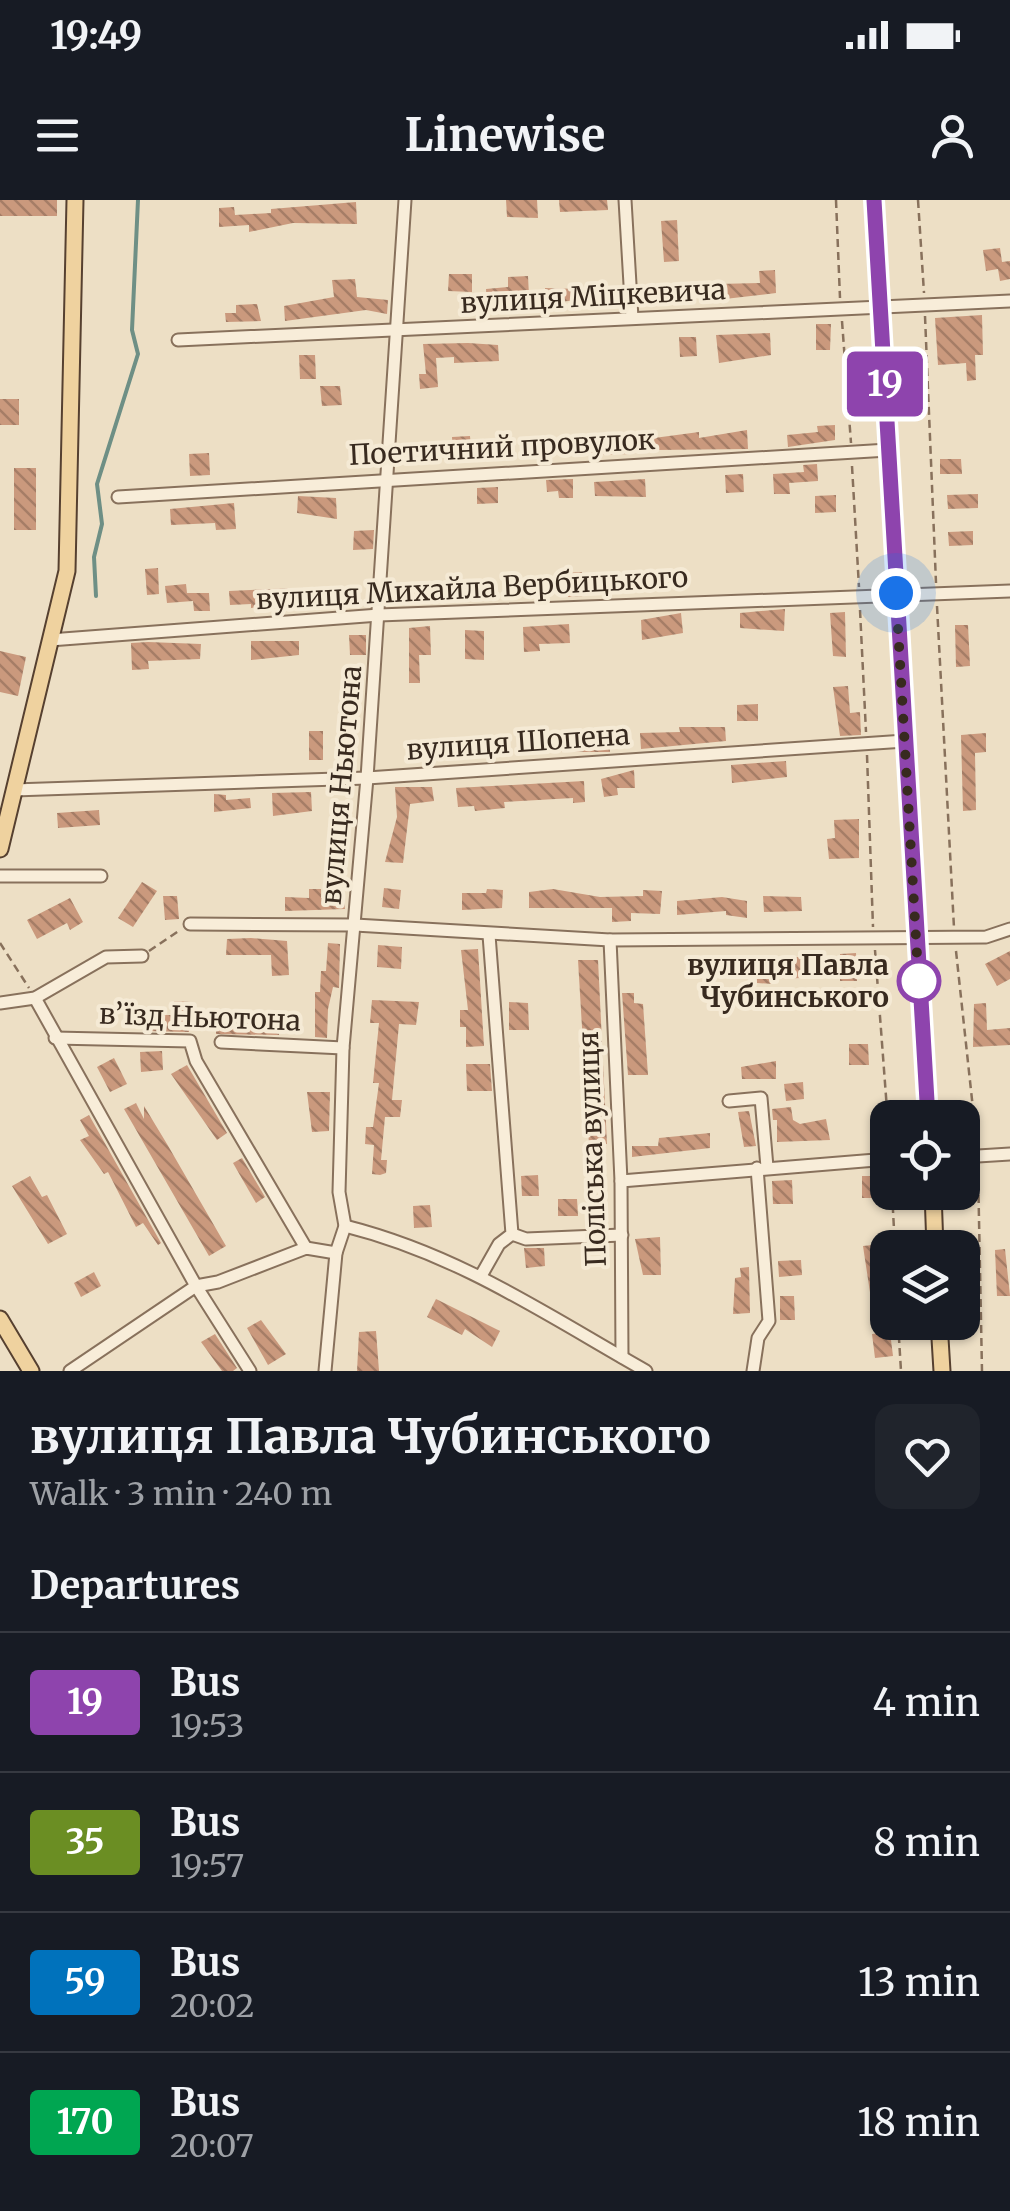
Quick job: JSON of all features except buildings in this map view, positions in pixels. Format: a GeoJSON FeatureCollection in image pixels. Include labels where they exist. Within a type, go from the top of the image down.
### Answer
{"type":"FeatureCollection","features":[{"type":"Feature","properties":{"kind":"main road"},"geometry":{"type":"LineString","coordinates":[[0,849],[71,533],[75,200]]}},
{"type":"Feature","properties":{"kind":"main road"},"geometry":{"type":"LineString","coordinates":[[874,200],[927,1100]]}},
{"type":"Feature","properties":{"kind":"main road"},"geometry":{"type":"LineString","coordinates":[[0,1320],[27,1365]]}},
{"type":"Feature","properties":{"kind":"main road"},"geometry":{"type":"LineString","coordinates":[[940,1340],[942,1371]]}},
{"type":"Feature","properties":{"kind":"street","name":"вулиця Ньютона"},"geometry":{"type":"LineString","coordinates":[[325,1371],[336,1253],[345,1226],[339,1192],[343,1048],[367,778],[406,200]]}},
{"type":"Feature","properties":{"kind":"street"},"geometry":{"type":"LineString","coordinates":[[625,200],[632,318]]}},
{"type":"Feature","properties":{"kind":"street","name":"вулиця Міцкевича"},"geometry":{"type":"LineString","coordinates":[[178,340],[1010,301]]}},
{"type":"Feature","properties":{"kind":"street","name":"Поетичний провулок"},"geometry":{"type":"LineString","coordinates":[[118,497],[888,450]]}},
{"type":"Feature","properties":{"kind":"street","name":"вулиця Михайла Вербицького"},"geometry":{"type":"LineString","coordinates":[[50,640],[379,614],[1010,591]]}},
{"type":"Feature","properties":{"kind":"street","name":"вулиця Шопена"},"geometry":{"type":"LineString","coordinates":[[14,790],[367,778],[905,741]]}},
{"type":"Feature","properties":{"kind":"street"},"geometry":{"type":"LineString","coordinates":[[0,876],[101,876]]}},
{"type":"Feature","properties":{"kind":"street"},"geometry":{"type":"LineString","coordinates":[[190,924],[355,925],[489,936],[610,940],[986,937],[1010,929]]}},
{"type":"Feature","properties":{"kind":"street"},"geometry":{"type":"LineString","coordinates":[[489,936],[512,1234]]}},
{"type":"Feature","properties":{"kind":"street","name":"Поліська вулиця"},"geometry":{"type":"LineString","coordinates":[[610,940],[622,1234],[622,1357]]}},
{"type":"Feature","properties":{"kind":"street"},"geometry":{"type":"LineString","coordinates":[[0,1003],[36,998],[106,957],[142,956]]}},
{"type":"Feature","properties":{"kind":"street"},"geometry":{"type":"LineString","coordinates":[[36,998],[196,1286],[250,1371]]}},
{"type":"Feature","properties":{"kind":"street","name":"в’їзд Ньютона"},"geometry":{"type":"LineString","coordinates":[[55,1038],[190,1041],[196,1061],[306,1248]]}},
{"type":"Feature","properties":{"kind":"street","name":"в’їзд Ньютона"},"geometry":{"type":"LineString","coordinates":[[221,1042],[343,1048]]}},
{"type":"Feature","properties":{"kind":"street"},"geometry":{"type":"LineString","coordinates":[[730,1101],[761,1098],[769,1321],[758,1338],[753,1371]]}},
{"type":"Feature","properties":{"kind":"street"},"geometry":{"type":"LineString","coordinates":[[980,1157],[1010,1154]]}},
{"type":"Feature","properties":{"kind":"street"},"geometry":{"type":"LineString","coordinates":[[620,1181],[870,1160]]}},
{"type":"Feature","properties":{"kind":"street"},"geometry":{"type":"LineString","coordinates":[[345,1226],[384,1236],[482,1274],[641,1370]]}},
{"type":"Feature","properties":{"kind":"street"},"geometry":{"type":"LineString","coordinates":[[512,1234],[526,1239],[622,1234]]}},
{"type":"Feature","properties":{"kind":"street"},"geometry":{"type":"LineString","coordinates":[[482,1274],[499,1244],[512,1234]]}},
{"type":"Feature","properties":{"kind":"street"},"geometry":{"type":"LineString","coordinates":[[70,1371],[196,1286],[218,1282],[306,1248],[336,1253]]}},
{"type":"Feature","properties":{"kind":"street"},"geometry":{"type":"LineString","coordinates":[[27,1365],[45,1371]]}},
{"type":"Feature","properties":{"kind":"path"},"geometry":{"type":"LineString","coordinates":[[836,200],[860,595],[874,936],[886,1100]]}},
{"type":"Feature","properties":{"kind":"path"},"geometry":{"type":"LineString","coordinates":[[918,200],[954,936],[972,1100]]}},
{"type":"Feature","properties":{"kind":"path"},"geometry":{"type":"LineString","coordinates":[[142,956],[190,924]]}},
{"type":"Feature","properties":{"kind":"path"},"geometry":{"type":"LineString","coordinates":[[0,943],[36,998]]}},
{"type":"Feature","properties":{"kind":"path"},"geometry":{"type":"LineString","coordinates":[[979,1210],[982,1371]]}},
{"type":"Feature","properties":{"kind":"path"},"geometry":{"type":"LineString","coordinates":[[899,1340],[901,1371]]}},
{"type":"Feature","properties":{"kind":"waterway"},"geometry":{"type":"LineString","coordinates":[[96,596],[94,557],[102,524],[97,484],[138,354],[132,330],[138,200]]}},
{"type":"Feature","properties":{"kind":"bus line","name":"19"},"geometry":{"type":"LineString","coordinates":[[874,200],[927,1100]]}},
{"type":"Feature","properties":{"kind":"place","name":"вулиця Павла Чубинського"},"geometry":{"type":"Point","coordinates":[919,981]}},
{"type":"Feature","properties":{"kind":"route"},"geometry":{"type":"LineString","coordinates":[[896,593],[919,990],[919,981]]}}]}
